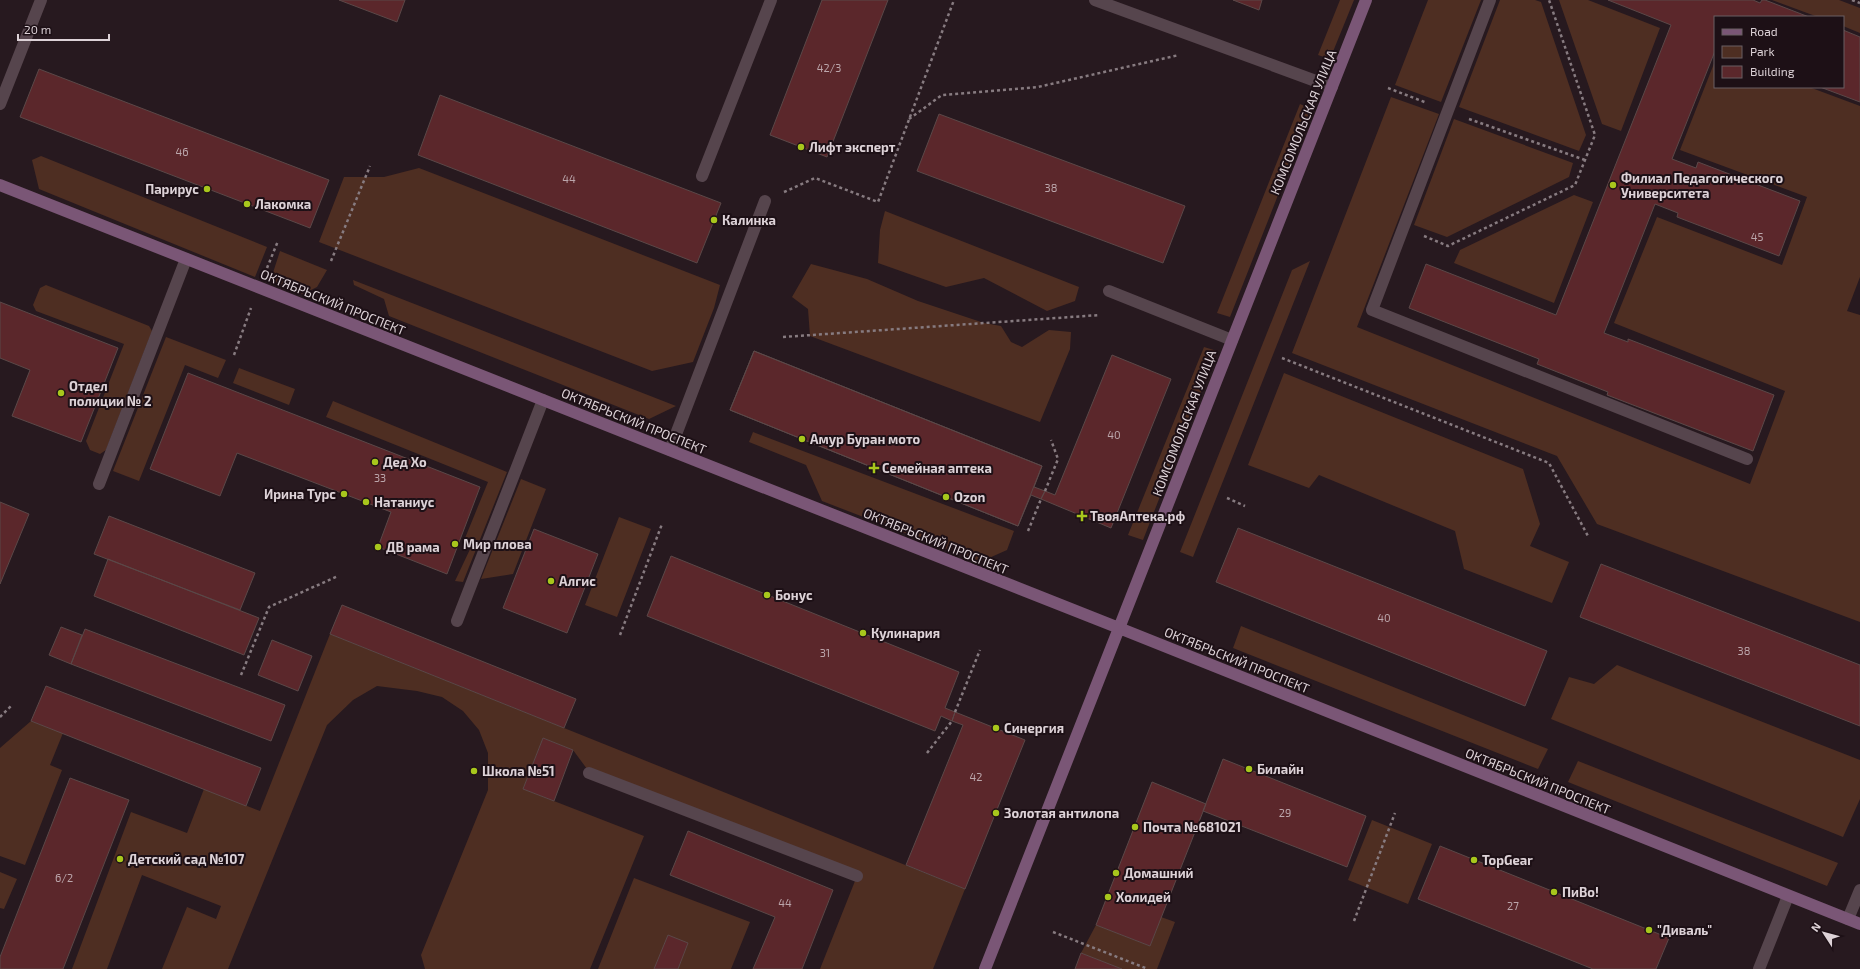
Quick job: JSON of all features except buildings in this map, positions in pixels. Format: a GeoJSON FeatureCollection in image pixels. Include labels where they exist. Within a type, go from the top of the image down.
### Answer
{"type":"FeatureCollection","features":[{"type":"Feature","properties":{"kind":"street"},"geometry":{"type":"LineString","coordinates":[[0,104],[41,0]]}},
{"type":"Feature","properties":{"kind":"street"},"geometry":{"type":"LineString","coordinates":[[702,176],[771,0]]}},
{"type":"Feature","properties":{"kind":"street"},"geometry":{"type":"LineString","coordinates":[[1095,0],[1332,87]]}},
{"type":"Feature","properties":{"kind":"street","name":"КОМСОМОЛЬСКАЯ УЛИЦА"},"geometry":{"type":"LineString","coordinates":[[985,969],[1366,0]]}},
{"type":"Feature","properties":{"kind":"street"},"geometry":{"type":"LineString","coordinates":[[1490,0],[1372,310],[1747,459]]}},
{"type":"Feature","properties":{"kind":"street","name":"ОКТЯБРЬСКИЙ ПРОСПЕКТ"},"geometry":{"type":"LineString","coordinates":[[0,185],[1119,628],[1860,924]]}},
{"type":"Feature","properties":{"kind":"street"},"geometry":{"type":"LineString","coordinates":[[670,450],[765,201]]}},
{"type":"Feature","properties":{"kind":"street"},"geometry":{"type":"LineString","coordinates":[[99,484],[186,259]]}},
{"type":"Feature","properties":{"kind":"street"},"geometry":{"type":"LineString","coordinates":[[1110,291],[1232,340]]}},
{"type":"Feature","properties":{"kind":"street"},"geometry":{"type":"LineString","coordinates":[[457,621],[543,400]]}},
{"type":"Feature","properties":{"kind":"street"},"geometry":{"type":"LineString","coordinates":[[590,773],[857,876]]}},
{"type":"Feature","properties":{"kind":"street"},"geometry":{"type":"LineString","coordinates":[[1848,919],[1860,890]]}},
{"type":"Feature","properties":{"kind":"street"},"geometry":{"type":"LineString","coordinates":[[1759,969],[1788,896]]}},
{"type":"Feature","properties":{"kind":"path"},"geometry":{"type":"LineString","coordinates":[[765,201],[815,178],[878,202],[954,0]]}},
{"type":"Feature","properties":{"kind":"path"},"geometry":{"type":"LineString","coordinates":[[1448,246],[1575,185],[1595,136],[1549,0]]}},
{"type":"Feature","properties":{"kind":"path"},"geometry":{"type":"LineString","coordinates":[[1852,0],[1859,2]]}},
{"type":"Feature","properties":{"kind":"path"},"geometry":{"type":"LineString","coordinates":[[909,119],[942,95],[1038,87],[1182,55]]}},
{"type":"Feature","properties":{"kind":"path"},"geometry":{"type":"LineString","coordinates":[[1388,88],[1447,111],[1585,160]]}},
{"type":"Feature","properties":{"kind":"path"},"geometry":{"type":"LineString","coordinates":[[330,261],[370,166]]}},
{"type":"Feature","properties":{"kind":"path"},"geometry":{"type":"LineString","coordinates":[[784,337],[1100,315]]}},
{"type":"Feature","properties":{"kind":"path"},"geometry":{"type":"LineString","coordinates":[[1282,358],[1549,463],[1589,538]]}},
{"type":"Feature","properties":{"kind":"path"},"geometry":{"type":"LineString","coordinates":[[1045,491],[1058,459],[1051,440]]}},
{"type":"Feature","properties":{"kind":"path"},"geometry":{"type":"LineString","coordinates":[[1227,498],[1245,506]]}},
{"type":"Feature","properties":{"kind":"path"},"geometry":{"type":"LineString","coordinates":[[1028,531],[1041,499]]}},
{"type":"Feature","properties":{"kind":"path"},"geometry":{"type":"LineString","coordinates":[[620,635],[662,524]]}},
{"type":"Feature","properties":{"kind":"path"},"geometry":{"type":"LineString","coordinates":[[241,675],[269,607],[338,576]]}},
{"type":"Feature","properties":{"kind":"path"},"geometry":{"type":"LineString","coordinates":[[955,712],[980,650]]}},
{"type":"Feature","properties":{"kind":"path"},"geometry":{"type":"LineString","coordinates":[[0,717],[12,705]]}},
{"type":"Feature","properties":{"kind":"path"},"geometry":{"type":"LineString","coordinates":[[927,753],[952,721]]}},
{"type":"Feature","properties":{"kind":"path"},"geometry":{"type":"LineString","coordinates":[[1354,921],[1395,813]]}},
{"type":"Feature","properties":{"kind":"path"},"geometry":{"type":"LineString","coordinates":[[1053,932],[1148,969]]}},
{"type":"Feature","properties":{"kind":"green space"},"geometry":{"type":"Polygon","coordinates":[[[1340,0],[1354,0],[1330,59],[1318,55],[1340,0]]]}},
{"type":"Feature","properties":{"kind":"green space"},"geometry":{"type":"Polygon","coordinates":[[[1428,0],[1481,0],[1441,102],[1395,85],[1428,0]]]}},
{"type":"Feature","properties":{"kind":"green space"},"geometry":{"type":"Polygon","coordinates":[[[1500,0],[1535,0],[1541,2],[1586,135],[1579,151],[1459,107],[1500,0]]]}},
{"type":"Feature","properties":{"kind":"green space"},"geometry":{"type":"Polygon","coordinates":[[[1559,0],[1588,0],[1660,28],[1621,131],[1602,124],[1559,0]]]}},
{"type":"Feature","properties":{"kind":"green space"},"geometry":{"type":"Polygon","coordinates":[[[1772,0],[1839,0],[1860,8],[1860,33],[1844,26],[1844,16],[1815,16],[1772,0]]]}},
{"type":"Feature","properties":{"kind":"green space"},"geometry":{"type":"Polygon","coordinates":[[[1714,64],[1714,88],[1812,88],[1860,106],[1860,277],[1847,311],[1860,315],[1860,622],[1597,524],[1557,456],[1292,353],[1391,97],[1439,114],[1357,327],[1750,484],[1785,391],[1614,323],[1657,217],[1782,265],[1807,197],[1680,150],[1714,64]]]}},
{"type":"Feature","properties":{"kind":"green space"},"geometry":{"type":"Polygon","coordinates":[[[1300,104],[1312,109],[1230,317],[1217,313],[1300,104]]]}},
{"type":"Feature","properties":{"kind":"green space"},"geometry":{"type":"Polygon","coordinates":[[[1454,119],[1573,163],[1569,177],[1447,237],[1414,225],[1454,119]]]}},
{"type":"Feature","properties":{"kind":"green space"},"geometry":{"type":"Polygon","coordinates":[[[41,156],[267,247],[255,277],[39,189],[32,160],[41,156]]]}},
{"type":"Feature","properties":{"kind":"green space"},"geometry":{"type":"Polygon","coordinates":[[[419,168],[720,285],[714,308],[693,362],[652,371],[319,242],[344,177],[384,177],[419,168]]]}},
{"type":"Feature","properties":{"kind":"green space"},"geometry":{"type":"Polygon","coordinates":[[[1574,195],[1593,202],[1554,303],[1454,263],[1460,250],[1574,195]]]}},
{"type":"Feature","properties":{"kind":"green space"},"geometry":{"type":"Polygon","coordinates":[[[885,211],[1079,287],[1075,301],[1047,311],[984,278],[946,287],[878,263],[880,230],[885,211]]]}},
{"type":"Feature","properties":{"kind":"green space"},"geometry":{"type":"Polygon","coordinates":[[[280,251],[327,270],[317,287],[303,294],[270,282],[280,251]]]}},
{"type":"Feature","properties":{"kind":"green space"},"geometry":{"type":"Polygon","coordinates":[[[1310,261],[1193,557],[1180,552],[1292,270],[1310,261]]]}},
{"type":"Feature","properties":{"kind":"green space"},"geometry":{"type":"Polygon","coordinates":[[[811,264],[867,279],[918,301],[984,323],[1001,326],[1011,342],[1022,347],[1049,330],[1071,332],[1070,349],[1040,422],[810,336],[808,309],[792,297],[811,264]]]}},
{"type":"Feature","properties":{"kind":"green space"},"geometry":{"type":"Polygon","coordinates":[[[353,280],[676,406],[649,419],[389,316],[384,299],[354,285],[353,280]]]}},
{"type":"Feature","properties":{"kind":"green space"},"geometry":{"type":"Polygon","coordinates":[[[46,285],[149,326],[152,331],[106,450],[100,454],[90,450],[86,441],[124,344],[36,311],[33,305],[40,288],[46,285]]]}},
{"type":"Feature","properties":{"kind":"green space"},"geometry":{"type":"Polygon","coordinates":[[[166,337],[226,360],[218,378],[185,365],[139,481],[113,471],[166,337]]]}},
{"type":"Feature","properties":{"kind":"green space"},"geometry":{"type":"Polygon","coordinates":[[[1204,347],[1217,351],[1143,540],[1128,535],[1204,347]]]}},
{"type":"Feature","properties":{"kind":"green space"},"geometry":{"type":"Polygon","coordinates":[[[239,368],[295,389],[289,405],[233,383],[239,368]]]}},
{"type":"Feature","properties":{"kind":"green space"},"geometry":{"type":"Polygon","coordinates":[[[1284,373],[1523,469],[1540,524],[1530,546],[1569,562],[1552,603],[1464,569],[1455,531],[1319,475],[1309,488],[1248,465],[1284,373]]]}},
{"type":"Feature","properties":{"kind":"green space"},"geometry":{"type":"Polygon","coordinates":[[[333,401],[507,472],[463,582],[455,581],[472,545],[463,543],[488,482],[326,417],[333,401]]]}},
{"type":"Feature","properties":{"kind":"green space"},"geometry":{"type":"Polygon","coordinates":[[[753,432],[1014,531],[1007,550],[980,562],[822,501],[806,465],[749,442],[753,432]]]}},
{"type":"Feature","properties":{"kind":"green space"},"geometry":{"type":"Polygon","coordinates":[[[521,479],[546,489],[513,574],[481,579],[521,479]]]}},
{"type":"Feature","properties":{"kind":"green space"},"geometry":{"type":"Polygon","coordinates":[[[619,517],[651,529],[617,617],[585,605],[619,517]]]}},
{"type":"Feature","properties":{"kind":"green space"},"geometry":{"type":"Polygon","coordinates":[[[1241,626],[1548,749],[1538,769],[1233,648],[1241,626]]]}},
{"type":"Feature","properties":{"kind":"green space"},"geometry":{"type":"Polygon","coordinates":[[[330,634],[965,889],[933,969],[820,969],[857,876],[590,773],[573,750],[543,738],[523,789],[644,836],[590,969],[425,969],[421,955],[488,790],[488,753],[479,730],[463,711],[442,697],[417,691],[377,686],[353,700],[327,725],[228,969],[162,969],[187,907],[216,919],[221,906],[142,875],[107,969],[72,969],[131,812],[187,833],[204,789],[260,811],[330,634]]]}},
{"type":"Feature","properties":{"kind":"green space"},"geometry":{"type":"Polygon","coordinates":[[[1617,665],[1860,760],[1860,799],[1843,837],[1551,719],[1569,677],[1594,684],[1617,665]]]}},
{"type":"Feature","properties":{"kind":"green space"},"geometry":{"type":"Polygon","coordinates":[[[31,721],[63,733],[50,765],[62,770],[25,865],[0,856],[0,748],[31,721]]]}},
{"type":"Feature","properties":{"kind":"green space"},"geometry":{"type":"Polygon","coordinates":[[[1578,761],[1838,863],[1827,886],[1568,782],[1578,761]]]}},
{"type":"Feature","properties":{"kind":"green space"},"geometry":{"type":"Polygon","coordinates":[[[1372,820],[1432,844],[1408,904],[1348,880],[1372,820]]]}},
{"type":"Feature","properties":{"kind":"green space"},"geometry":{"type":"Polygon","coordinates":[[[0,872],[17,879],[4,909],[0,908],[0,872]]]}},
{"type":"Feature","properties":{"kind":"green space"},"geometry":{"type":"Polygon","coordinates":[[[634,878],[750,922],[731,969],[598,969],[634,878]]]}},
{"type":"Feature","properties":{"kind":"green space"},"geometry":{"type":"Polygon","coordinates":[[[1161,917],[1175,922],[1157,969],[1122,969],[1081,953],[1096,925],[1150,946],[1161,917]]]}},
{"type":"Feature","properties":{"kind":"place","name":"Лифт эксперт"},"geometry":{"type":"Point","coordinates":[801,147]}},
{"type":"Feature","properties":{"kind":"place","name":"Филиал Педагогического Университета"},"geometry":{"type":"Point","coordinates":[1613,185]}},
{"type":"Feature","properties":{"kind":"place","name":"Парирус"},"geometry":{"type":"Point","coordinates":[207,189]}},
{"type":"Feature","properties":{"kind":"place","name":"Лакомка"},"geometry":{"type":"Point","coordinates":[247,204]}},
{"type":"Feature","properties":{"kind":"place","name":"Калинка"},"geometry":{"type":"Point","coordinates":[714,220]}},
{"type":"Feature","properties":{"kind":"place","name":"Отдел полиции № 2"},"geometry":{"type":"Point","coordinates":[61,393]}},
{"type":"Feature","properties":{"kind":"place","name":"Амур Буран мото"},"geometry":{"type":"Point","coordinates":[802,439]}},
{"type":"Feature","properties":{"kind":"place","name":"Дед Хо"},"geometry":{"type":"Point","coordinates":[375,462]}},
{"type":"Feature","properties":{"kind":"place","name":"Семейная аптека"},"geometry":{"type":"Point","coordinates":[874,468]}},
{"type":"Feature","properties":{"kind":"place","name":"Ирина Турс"},"geometry":{"type":"Point","coordinates":[344,494]}},
{"type":"Feature","properties":{"kind":"place","name":"Ozon"},"geometry":{"type":"Point","coordinates":[946,497]}},
{"type":"Feature","properties":{"kind":"place","name":"Натаниус"},"geometry":{"type":"Point","coordinates":[366,502]}},
{"type":"Feature","properties":{"kind":"place","name":"ТвояАптека.рф"},"geometry":{"type":"Point","coordinates":[1082,516]}},
{"type":"Feature","properties":{"kind":"place","name":"Мир плова"},"geometry":{"type":"Point","coordinates":[455,544]}},
{"type":"Feature","properties":{"kind":"place","name":"ДВ рама"},"geometry":{"type":"Point","coordinates":[378,547]}},
{"type":"Feature","properties":{"kind":"place","name":"Алгис"},"geometry":{"type":"Point","coordinates":[551,581]}},
{"type":"Feature","properties":{"kind":"place","name":"Бонус"},"geometry":{"type":"Point","coordinates":[767,595]}},
{"type":"Feature","properties":{"kind":"place","name":"Кулинария"},"geometry":{"type":"Point","coordinates":[863,633]}},
{"type":"Feature","properties":{"kind":"place","name":"Синергия"},"geometry":{"type":"Point","coordinates":[996,728]}},
{"type":"Feature","properties":{"kind":"place","name":"Билайн"},"geometry":{"type":"Point","coordinates":[1249,769]}},
{"type":"Feature","properties":{"kind":"place","name":"Школа №51"},"geometry":{"type":"Point","coordinates":[474,771]}},
{"type":"Feature","properties":{"kind":"place","name":"Золотая антилопа"},"geometry":{"type":"Point","coordinates":[996,813]}},
{"type":"Feature","properties":{"kind":"place","name":"Почта №681021"},"geometry":{"type":"Point","coordinates":[1135,827]}},
{"type":"Feature","properties":{"kind":"place","name":"Детский сад №107"},"geometry":{"type":"Point","coordinates":[120,859]}},
{"type":"Feature","properties":{"kind":"place","name":"TopGear"},"geometry":{"type":"Point","coordinates":[1474,860]}},
{"type":"Feature","properties":{"kind":"place","name":"Домашний"},"geometry":{"type":"Point","coordinates":[1116,873]}},
{"type":"Feature","properties":{"kind":"place","name":"ПиВо!"},"geometry":{"type":"Point","coordinates":[1554,892]}},
{"type":"Feature","properties":{"kind":"place","name":"Холидей"},"geometry":{"type":"Point","coordinates":[1108,897]}},
{"type":"Feature","properties":{"kind":"place","name":"\"Диваль\""},"geometry":{"type":"Point","coordinates":[1649,930]}}]}
